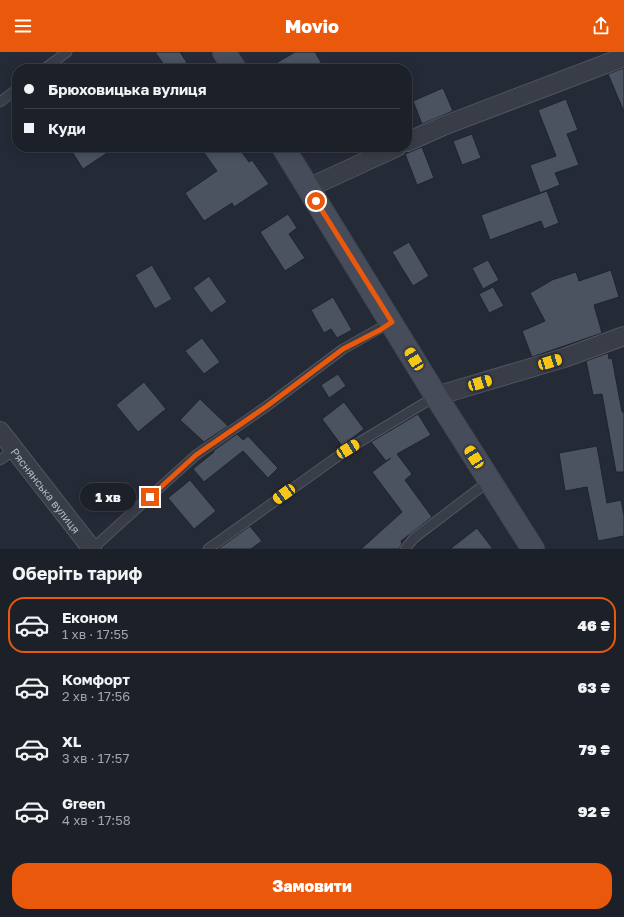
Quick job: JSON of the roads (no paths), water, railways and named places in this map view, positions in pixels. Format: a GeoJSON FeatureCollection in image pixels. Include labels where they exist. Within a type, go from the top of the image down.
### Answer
{"type":"FeatureCollection","features":[{"type":"Feature","properties":{"kind":"main road"},"geometry":{"type":"LineString","coordinates":[[224,52],[232,64]]}},
{"type":"Feature","properties":{"kind":"main road"},"geometry":{"type":"LineString","coordinates":[[286,152],[392,322],[436,396],[533,549]]}},
{"type":"Feature","properties":{"kind":"street"},"geometry":{"type":"LineString","coordinates":[[412,140],[443,126],[624,58]]}},
{"type":"Feature","properties":{"kind":"street"},"geometry":{"type":"LineString","coordinates":[[308,188],[386,152]]}},
{"type":"Feature","properties":{"kind":"street"},"geometry":{"type":"LineString","coordinates":[[436,396],[564,358],[624,336]]}},
{"type":"Feature","properties":{"kind":"street","name":"Ряснянська вулиця"},"geometry":{"type":"LineString","coordinates":[[0,431],[7,455],[92,549]]}},
{"type":"Feature","properties":{"kind":"lane"},"geometry":{"type":"LineString","coordinates":[[51,64],[67,52]]}},
{"type":"Feature","properties":{"kind":"lane"},"geometry":{"type":"LineString","coordinates":[[0,102],[12,93]]}},
{"type":"Feature","properties":{"kind":"lane"},"geometry":{"type":"LineString","coordinates":[[92,549],[196,455],[267,406],[343,349],[380,330],[392,322]]}},
{"type":"Feature","properties":{"kind":"lane"},"geometry":{"type":"LineString","coordinates":[[208,549],[348,449],[436,396]]}},
{"type":"Feature","properties":{"kind":"lane"},"geometry":{"type":"LineString","coordinates":[[405,549],[414,538],[490,481]]}}]}
